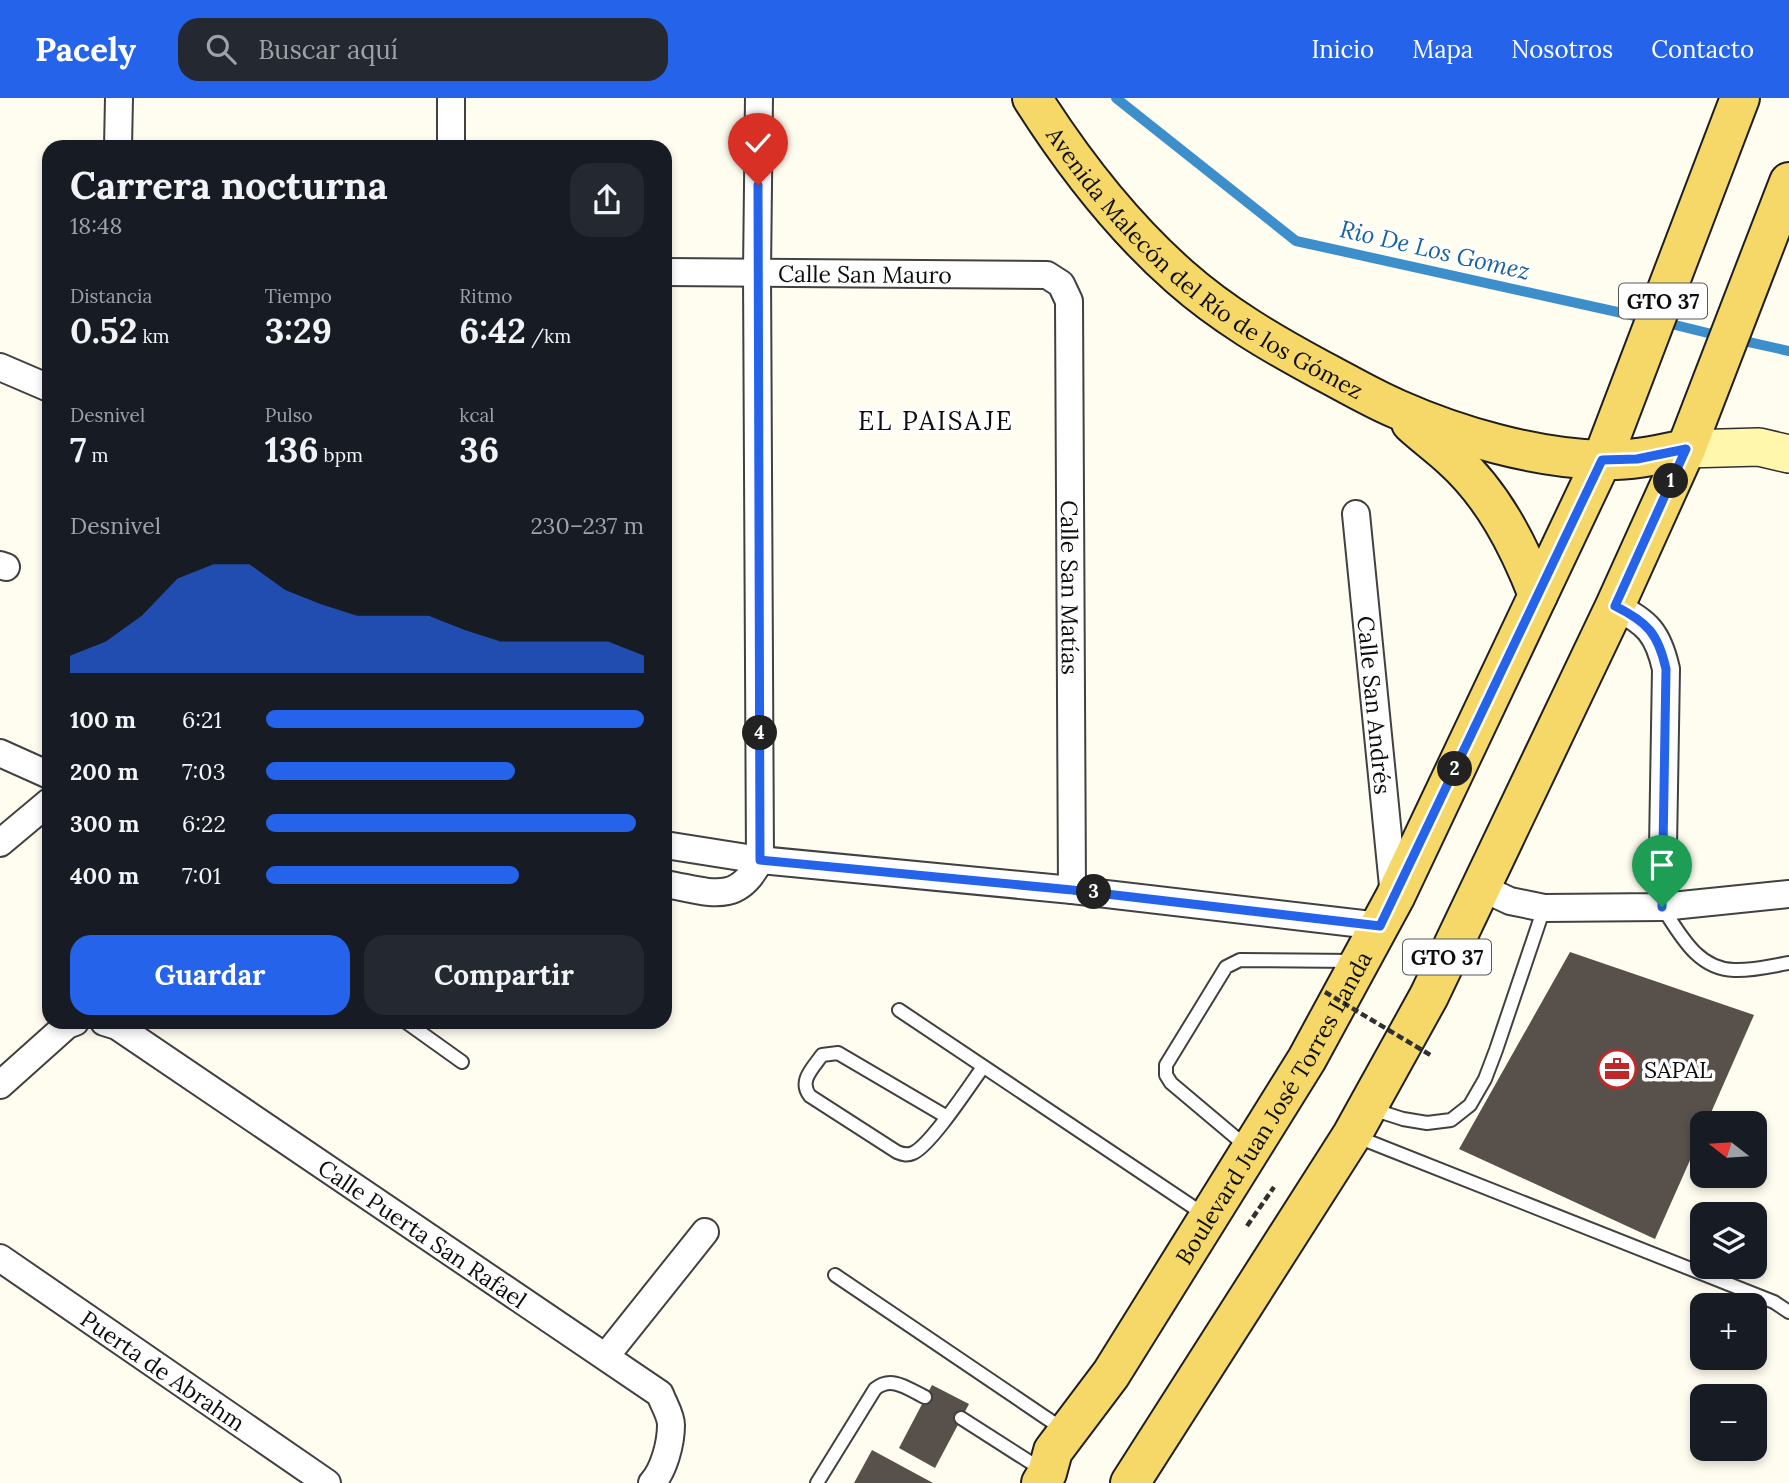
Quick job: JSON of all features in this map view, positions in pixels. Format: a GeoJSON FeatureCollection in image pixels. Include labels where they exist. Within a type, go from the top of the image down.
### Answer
{"type":"FeatureCollection","features":[{"type":"Feature","properties":{"kind":"main road","name":"Avenida Malecón del Río de los Gómez"},"geometry":{"type":"LineString","coordinates":[[1032,98],[1099,194],[1180,277],[1225,314],[1272,344],[1396,409]]}},
{"type":"Feature","properties":{"kind":"main road","name":"Boulevard Juan José Torres Landa"},"geometry":{"type":"LineString","coordinates":[[1044,1478],[1053,1451],[1111,1374],[1307,1059],[1362,961],[1602,460],[1740,98]]}},
{"type":"Feature","properties":{"kind":"main road","name":"GTO 37"},"geometry":{"type":"LineString","coordinates":[[1130,1483],[1361,1121],[1429,996],[1615,606],[1686,449],[1781,212]]}},
{"type":"Feature","properties":{"kind":"main road"},"geometry":{"type":"LineString","coordinates":[[1396,409],[1501,445],[1565,457],[1637,459],[1686,449]]}},
{"type":"Feature","properties":{"kind":"main road"},"geometry":{"type":"LineString","coordinates":[[1396,409],[1452,458],[1479,487],[1510,531],[1538,595]]}},
{"type":"Feature","properties":{"kind":"street"},"geometry":{"type":"LineString","coordinates":[[118,140],[119,98]]}},
{"type":"Feature","properties":{"kind":"street"},"geometry":{"type":"LineString","coordinates":[[451,98],[451,140]]}},
{"type":"Feature","properties":{"kind":"street"},"geometry":{"type":"LineString","coordinates":[[672,885],[730,892],[752,877],[760,860],[757,272],[759,98]]}},
{"type":"Feature","properties":{"kind":"street","name":"Calle San Mauro"},"geometry":{"type":"LineString","coordinates":[[672,272],[1046,275],[1061,284]]}},
{"type":"Feature","properties":{"kind":"street","name":"Calle San Matías"},"geometry":{"type":"LineString","coordinates":[[1061,284],[1069,301],[1072,890]]}},
{"type":"Feature","properties":{"kind":"street"},"geometry":{"type":"LineString","coordinates":[[0,367],[42,385]]}},
{"type":"Feature","properties":{"kind":"street"},"geometry":{"type":"LineString","coordinates":[[1686,449],[1759,447],[1789,454]]}},
{"type":"Feature","properties":{"kind":"street","name":"Calle San Andrés"},"geometry":{"type":"LineString","coordinates":[[1356,514],[1387,911]]}},
{"type":"Feature","properties":{"kind":"street"},"geometry":{"type":"LineString","coordinates":[[1615,606],[1639,618],[1654,635],[1662,650],[1666,669],[1662,907]]}},
{"type":"Feature","properties":{"kind":"street"},"geometry":{"type":"LineString","coordinates":[[0,753],[42,772]]}},
{"type":"Feature","properties":{"kind":"street"},"geometry":{"type":"LineString","coordinates":[[0,843],[42,808]]}},
{"type":"Feature","properties":{"kind":"street"},"geometry":{"type":"LineString","coordinates":[[672,846],[760,860],[1072,890],[1387,911]]}},
{"type":"Feature","properties":{"kind":"street"},"geometry":{"type":"LineString","coordinates":[[1480,887],[1510,901],[1544,908],[1662,907],[1789,894]]}},
{"type":"Feature","properties":{"kind":"street"},"geometry":{"type":"LineString","coordinates":[[0,1085],[63,1029]]}},
{"type":"Feature","properties":{"kind":"street","name":"Calle Puerta San Rafael"},"geometry":{"type":"LineString","coordinates":[[121,1029],[660,1394],[671,1423],[668,1447],[658,1477],[652,1483]]}},
{"type":"Feature","properties":{"kind":"street"},"geometry":{"type":"LineString","coordinates":[[606,1356],[705,1232]]}},
{"type":"Feature","properties":{"kind":"street","name":"Puerta de Abrahm"},"geometry":{"type":"LineString","coordinates":[[0,1258],[327,1483]]}},
{"type":"Feature","properties":{"kind":"lane"},"geometry":{"type":"LineString","coordinates":[[1662,907],[1689,948],[1708,964],[1732,971],[1789,963]]}},
{"type":"Feature","properties":{"kind":"lane"},"geometry":{"type":"LineString","coordinates":[[1361,1121],[1403,1119],[1427,1124],[1451,1120],[1470,1105],[1485,1079],[1496,1050],[1544,908]]}},
{"type":"Feature","properties":{"kind":"lane"},"geometry":{"type":"LineString","coordinates":[[1250,1150],[1171,1083],[1166,1075],[1166,1065],[1226,967],[1233,962],[1362,961]]}},
{"type":"Feature","properties":{"kind":"lane"},"geometry":{"type":"LineString","coordinates":[[899,1010],[1208,1217]]}},
{"type":"Feature","properties":{"kind":"lane"},"geometry":{"type":"LineString","coordinates":[[416,1029],[462,1062]]}},
{"type":"Feature","properties":{"kind":"lane"},"geometry":{"type":"LineString","coordinates":[[947,1117],[838,1053],[822,1055],[805,1080],[805,1090],[810,1096],[897,1152],[906,1155],[915,1153],[947,1117],[983,1066]]}},
{"type":"Feature","properties":{"kind":"lane"},"geometry":{"type":"LineString","coordinates":[[1361,1121],[1774,1302],[1789,1312]]}},
{"type":"Feature","properties":{"kind":"lane"},"geometry":{"type":"LineString","coordinates":[[835,1275],[1068,1432]]}},
{"type":"Feature","properties":{"kind":"lane"},"geometry":{"type":"LineString","coordinates":[[817,1483],[875,1389],[889,1382],[897,1383],[925,1397]]}},
{"type":"Feature","properties":{"kind":"lane"},"geometry":{"type":"LineString","coordinates":[[961,1418],[1044,1478]]}},
{"type":"Feature","properties":{"kind":"path"},"geometry":{"type":"LineString","coordinates":[[1325,992],[1432,1056]]}},
{"type":"Feature","properties":{"kind":"building","name":"SAPAL"},"geometry":{"type":"Polygon","coordinates":[[[1570,952],[1754,1015],[1712,1111],[1690,1111],[1690,1160],[1655,1239],[1459,1149],[1570,952]]]}},
{"type":"Feature","properties":{"kind":"building"},"geometry":{"type":"Polygon","coordinates":[[[932,1385],[969,1404],[935,1468],[899,1448],[932,1385]]]}},
{"type":"Feature","properties":{"kind":"building"},"geometry":{"type":"Polygon","coordinates":[[[872,1450],[933,1483],[854,1483],[872,1450]]]}},
{"type":"Feature","properties":{"kind":"waterway","name":"Rio De Los Gomez"},"geometry":{"type":"LineString","coordinates":[[1116,98],[1296,241],[1649,319]]}},
{"type":"Feature","properties":{"kind":"waterway","name":"Rio De Los Gomez"},"geometry":{"type":"LineString","coordinates":[[1663,322],[1720,336]]}},
{"type":"Feature","properties":{"kind":"waterway","name":"Rio De Los Gomez"},"geometry":{"type":"LineString","coordinates":[[1735,339],[1789,351]]}},
{"type":"Feature","properties":{"kind":"place","name":"SAPAL"},"geometry":{"type":"Point","coordinates":[1617,1069]}},
{"type":"Feature","properties":{"kind":"district","name":"EL PAISAJE"},"geometry":{"type":"Point","coordinates":[936,420]}},
{"type":"Feature","properties":{"kind":"route"},"geometry":{"type":"LineString","coordinates":[[758,185],[760,860],[1072,890],[1380,926],[1602,460],[1637,459],[1686,449],[1615,606],[1639,618],[1654,635],[1662,650],[1666,669],[1662,907]]}}]}
